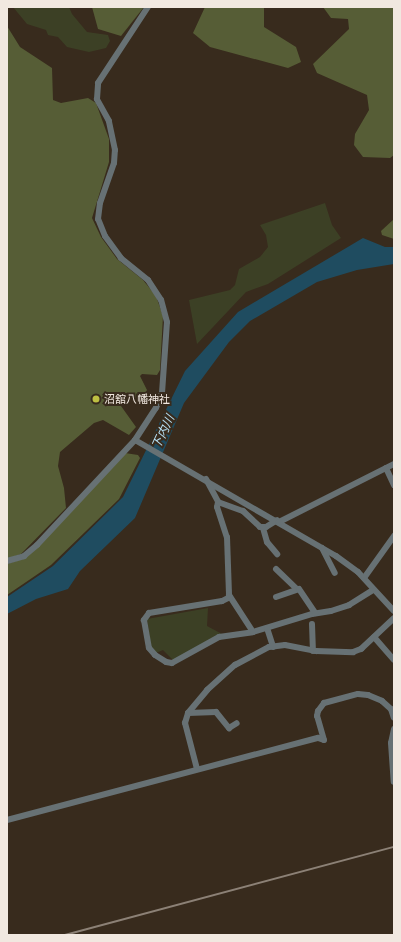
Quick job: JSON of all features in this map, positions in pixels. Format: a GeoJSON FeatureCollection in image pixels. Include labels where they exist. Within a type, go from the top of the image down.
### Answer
{"type":"FeatureCollection","features":[{"type":"Feature","properties":{"kind":"street"},"geometry":{"type":"LineString","coordinates":[[7,561],[24,556],[37,545],[137,442],[156,408],[162,393],[167,322],[161,300],[148,280],[121,258],[105,236],[98,219],[100,203],[114,163],[115,150],[108,121],[97,99],[98,82],[148,7]]}},
{"type":"Feature","properties":{"kind":"street"},"geometry":{"type":"LineString","coordinates":[[127,444],[156,408]]}},
{"type":"Feature","properties":{"kind":"street"},"geometry":{"type":"LineString","coordinates":[[137,442],[206,479],[322,548],[358,572],[394,611]]}},
{"type":"Feature","properties":{"kind":"street"},"geometry":{"type":"LineString","coordinates":[[263,528],[394,464]]}},
{"type":"Feature","properties":{"kind":"street"},"geometry":{"type":"LineString","coordinates":[[386,468],[394,485]]}},
{"type":"Feature","properties":{"kind":"street"},"geometry":{"type":"LineString","coordinates":[[206,479],[218,502],[217,508],[227,537],[227,582],[230,597],[253,632]]}},
{"type":"Feature","properties":{"kind":"street"},"geometry":{"type":"LineString","coordinates":[[218,502],[243,511],[263,528],[267,542],[277,554]]}},
{"type":"Feature","properties":{"kind":"street"},"geometry":{"type":"LineString","coordinates":[[364,578],[394,537]]}},
{"type":"Feature","properties":{"kind":"street"},"geometry":{"type":"LineString","coordinates":[[322,548],[335,573]]}},
{"type":"Feature","properties":{"kind":"street"},"geometry":{"type":"LineString","coordinates":[[276,569],[301,591],[315,613]]}},
{"type":"Feature","properties":{"kind":"street"},"geometry":{"type":"LineString","coordinates":[[276,597],[296,588]]}},
{"type":"Feature","properties":{"kind":"street"},"geometry":{"type":"LineString","coordinates":[[230,597],[222,601],[149,613],[144,620],[149,648],[155,655],[172,663],[219,637],[253,632],[315,613],[349,605],[373,590]]}},
{"type":"Feature","properties":{"kind":"street"},"geometry":{"type":"LineString","coordinates":[[197,769],[185,723],[188,713],[207,690],[236,665],[273,646],[285,645],[313,651],[352,652],[362,649],[394,618]]}},
{"type":"Feature","properties":{"kind":"street"},"geometry":{"type":"LineString","coordinates":[[312,624],[313,651]]}},
{"type":"Feature","properties":{"kind":"street"},"geometry":{"type":"LineString","coordinates":[[267,628],[273,646]]}},
{"type":"Feature","properties":{"kind":"street"},"geometry":{"type":"LineString","coordinates":[[374,637],[394,660]]}},
{"type":"Feature","properties":{"kind":"street"},"geometry":{"type":"LineString","coordinates":[[7,820],[318,738],[324,740],[318,711],[327,702],[358,694],[368,695],[382,701],[392,708],[394,718]]}},
{"type":"Feature","properties":{"kind":"street"},"geometry":{"type":"LineString","coordinates":[[188,713],[216,712],[229,728],[237,723]]}},
{"type":"Feature","properties":{"kind":"street"},"geometry":{"type":"LineString","coordinates":[[394,729],[391,743],[394,782]]}},
{"type":"Feature","properties":{"kind":"green space"},"geometry":{"type":"Polygon","coordinates":[[[13,7],[69,7],[72,14],[87,32],[108,35],[110,41],[106,48],[89,52],[67,47],[58,37],[48,35],[46,30],[27,24],[13,7]]]}},
{"type":"Feature","properties":{"kind":"green space"},"geometry":{"type":"Polygon","coordinates":[[[92,7],[144,7],[121,36],[98,29],[92,7]]]}},
{"type":"Feature","properties":{"kind":"green space"},"geometry":{"type":"Polygon","coordinates":[[[205,7],[264,7],[264,27],[296,47],[301,62],[288,68],[210,47],[193,33],[205,7]]]}},
{"type":"Feature","properties":{"kind":"green space"},"geometry":{"type":"Polygon","coordinates":[[[323,7],[394,7],[394,155],[390,158],[363,157],[354,145],[355,134],[369,110],[367,95],[317,73],[313,64],[349,29],[348,19],[331,18],[323,7]]]}},
{"type":"Feature","properties":{"kind":"green space"},"geometry":{"type":"Polygon","coordinates":[[[7,26],[20,47],[52,68],[53,100],[61,103],[88,98],[96,103],[109,139],[109,162],[92,218],[101,237],[117,259],[143,280],[156,296],[163,316],[160,370],[157,375],[142,374],[140,376],[147,390],[143,397],[137,401],[127,399],[122,402],[121,406],[136,427],[129,435],[103,420],[94,423],[60,452],[58,466],[64,488],[66,508],[21,554],[7,559],[7,26]]]}},
{"type":"Feature","properties":{"kind":"green space"},"geometry":{"type":"Polygon","coordinates":[[[325,203],[332,225],[341,238],[268,284],[246,292],[197,344],[189,300],[230,290],[235,285],[239,269],[260,257],[268,247],[266,235],[260,225],[325,203]]]}},
{"type":"Feature","properties":{"kind":"green space"},"geometry":{"type":"Polygon","coordinates":[[[394,219],[394,239],[382,235],[381,231],[394,219]]]}},
{"type":"Feature","properties":{"kind":"green space"},"geometry":{"type":"Polygon","coordinates":[[[125,453],[138,455],[140,458],[119,499],[51,565],[7,595],[7,564],[25,558],[125,453]]]}},
{"type":"Feature","properties":{"kind":"green space"},"geometry":{"type":"Polygon","coordinates":[[[208,608],[207,626],[222,634],[173,660],[163,650],[156,653],[151,646],[147,619],[208,608]]]}},
{"type":"Feature","properties":{"kind":"water","name":"下内川"},"geometry":{"type":"Polygon","coordinates":[[[363,238],[385,247],[394,247],[394,264],[357,270],[317,282],[250,321],[229,342],[184,403],[135,518],[80,571],[68,589],[36,599],[7,614],[7,597],[53,566],[123,497],[185,371],[238,312],[363,238]]]}},
{"type":"Feature","properties":{"kind":"railway"},"geometry":{"type":"LineString","coordinates":[[65,935],[394,847]]}},
{"type":"Feature","properties":{"kind":"place","name":"沼舘八幡神社"},"geometry":{"type":"Point","coordinates":[96,399]}}]}
